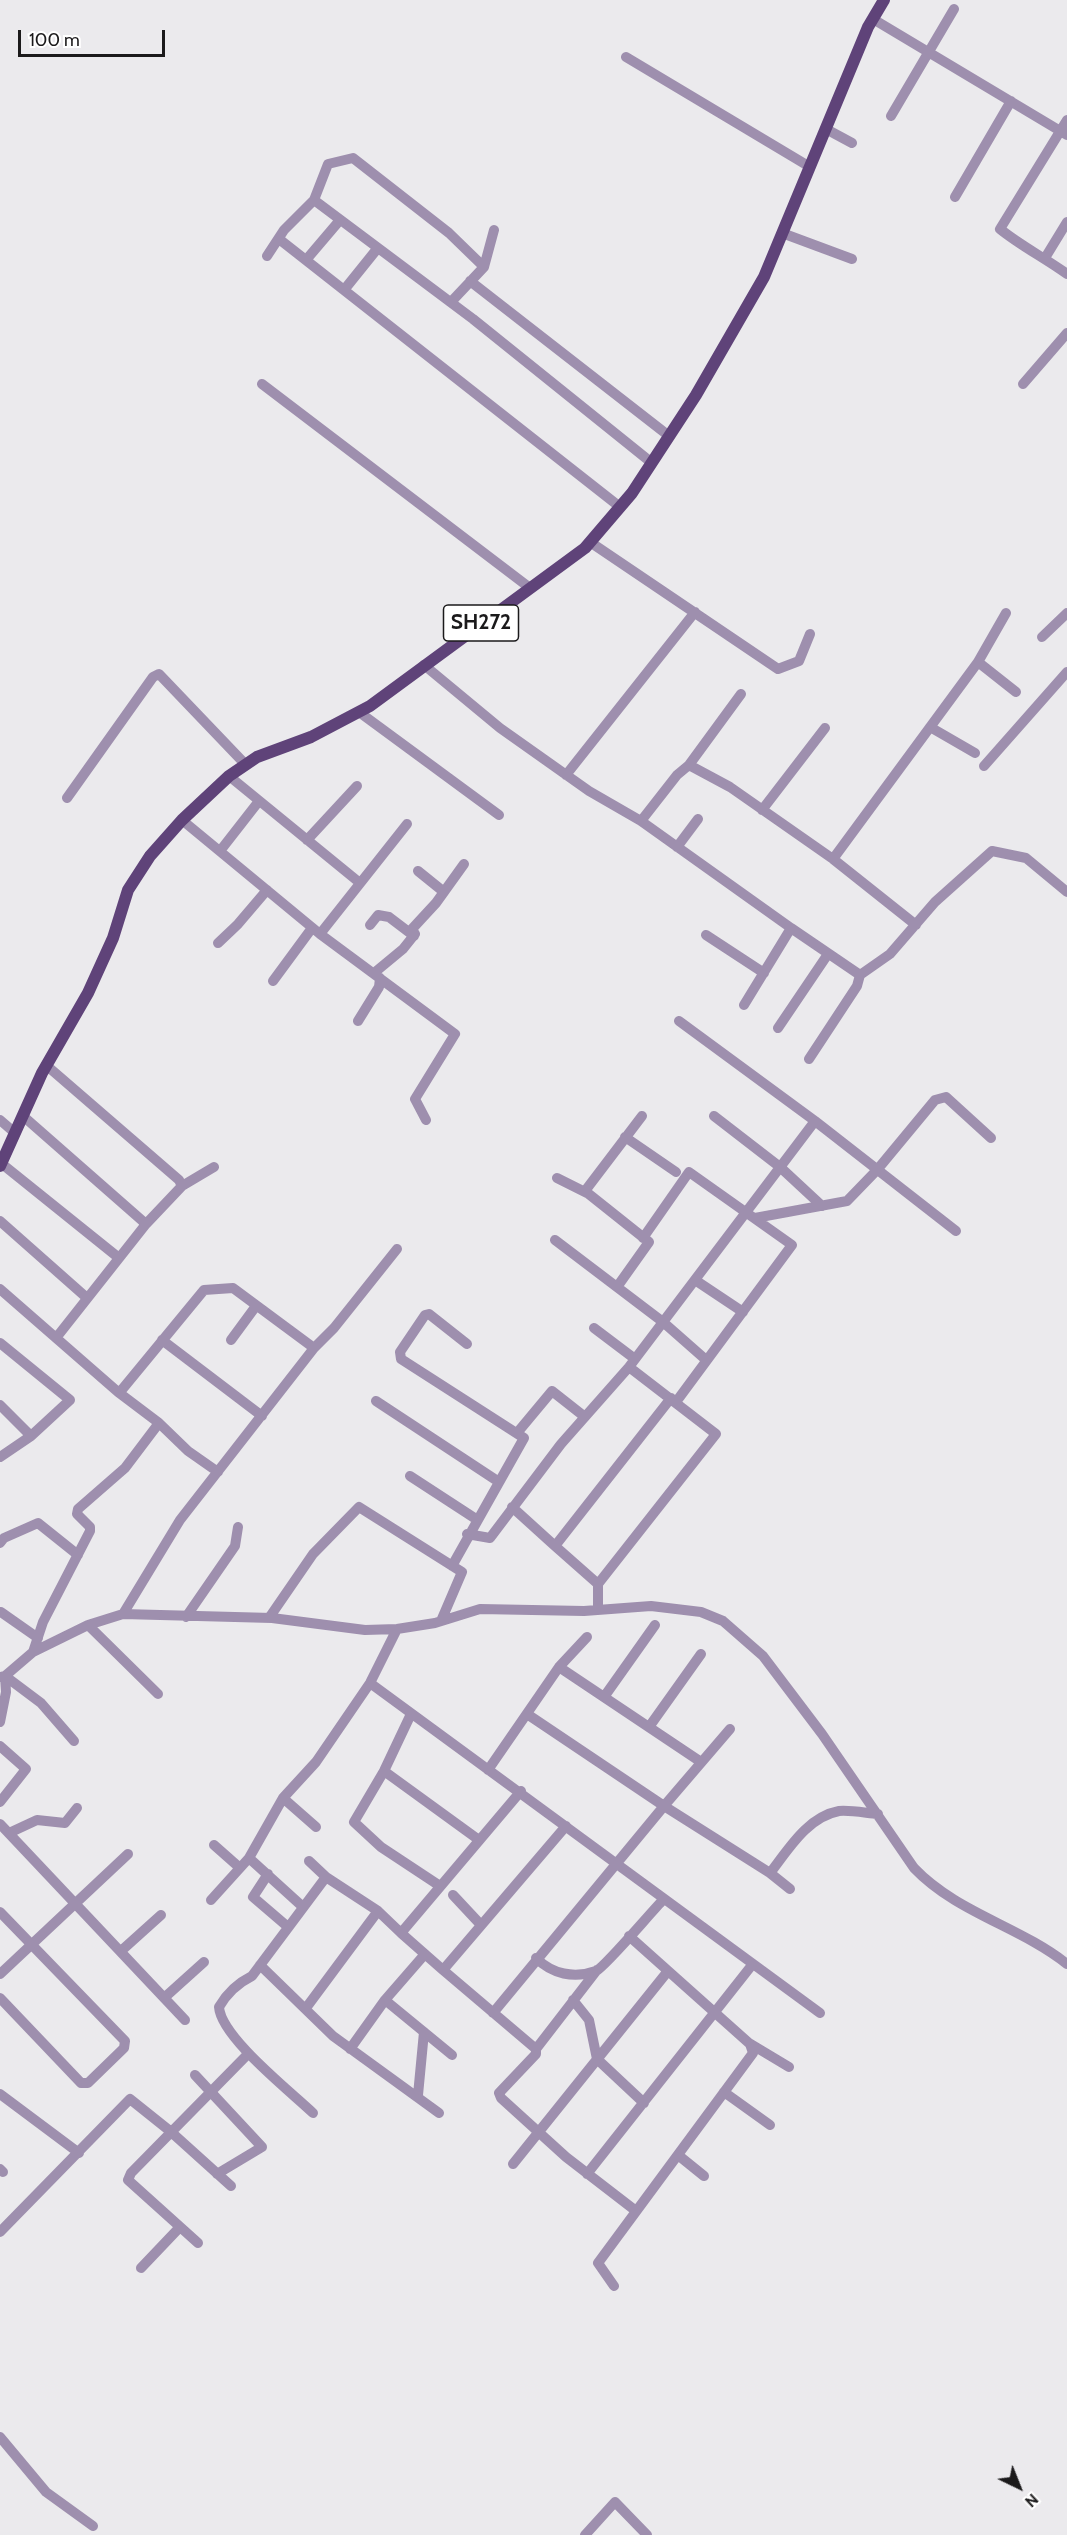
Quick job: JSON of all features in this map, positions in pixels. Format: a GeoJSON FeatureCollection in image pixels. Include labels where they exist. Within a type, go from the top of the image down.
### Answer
{"type":"FeatureCollection","features":[{"type":"Feature","properties":{"kind":"main road","name":"SH272"},"geometry":{"type":"LineString","coordinates":[[1,1165],[46,1065],[88,993],[113,938],[128,890],[150,856],[182,820],[229,776],[257,757],[311,737],[359,712],[590,542],[620,507],[696,395],[764,277],[873,19],[884,0]]}},
{"type":"Feature","properties":{"kind":"street"},"geometry":{"type":"LineString","coordinates":[[891,116],[954,9]]}},
{"type":"Feature","properties":{"kind":"street"},"geometry":{"type":"LineString","coordinates":[[873,19],[1064,133]]}},
{"type":"Feature","properties":{"kind":"street"},"geometry":{"type":"LineString","coordinates":[[626,57],[810,167]]}},
{"type":"Feature","properties":{"kind":"street"},"geometry":{"type":"LineString","coordinates":[[955,197],[1011,101]]}},
{"type":"Feature","properties":{"kind":"street"},"geometry":{"type":"LineString","coordinates":[[1067,120],[1064,133],[1000,229],[1016,242],[1045,258],[1067,274]]}},
{"type":"Feature","properties":{"kind":"street"},"geometry":{"type":"LineString","coordinates":[[826,129],[852,143]]}},
{"type":"Feature","properties":{"kind":"street"},"geometry":{"type":"LineString","coordinates":[[267,256],[314,200],[328,164],[353,158],[449,233],[484,267]]}},
{"type":"Feature","properties":{"kind":"street"},"geometry":{"type":"LineString","coordinates":[[314,200],[451,302],[652,463]]}},
{"type":"Feature","properties":{"kind":"street"},"geometry":{"type":"LineString","coordinates":[[306,260],[340,220]]}},
{"type":"Feature","properties":{"kind":"street"},"geometry":{"type":"LineString","coordinates":[[1045,258],[1067,222]]}},
{"type":"Feature","properties":{"kind":"street"},"geometry":{"type":"LineString","coordinates":[[451,302],[484,267],[494,230]]}},
{"type":"Feature","properties":{"kind":"street"},"geometry":{"type":"LineString","coordinates":[[782,233],[852,259]]}},
{"type":"Feature","properties":{"kind":"street"},"geometry":{"type":"LineString","coordinates":[[279,239],[620,507]]}},
{"type":"Feature","properties":{"kind":"street"},"geometry":{"type":"LineString","coordinates":[[344,290],[377,249]]}},
{"type":"Feature","properties":{"kind":"street"},"geometry":{"type":"LineString","coordinates":[[470,281],[669,436]]}},
{"type":"Feature","properties":{"kind":"street"},"geometry":{"type":"LineString","coordinates":[[1023,384],[1067,333]]}},
{"type":"Feature","properties":{"kind":"street"},"geometry":{"type":"LineString","coordinates":[[262,384],[530,588]]}},
{"type":"Feature","properties":{"kind":"street"},"geometry":{"type":"LineString","coordinates":[[590,542],[778,669],[799,661],[810,634]]}},
{"type":"Feature","properties":{"kind":"street"},"geometry":{"type":"LineString","coordinates":[[566,775],[695,612]]}},
{"type":"Feature","properties":{"kind":"street"},"geometry":{"type":"LineString","coordinates":[[833,859],[978,662],[996,635],[1006,613]]}},
{"type":"Feature","properties":{"kind":"street"},"geometry":{"type":"LineString","coordinates":[[1042,637],[1067,613]]}},
{"type":"Feature","properties":{"kind":"street"},"geometry":{"type":"LineString","coordinates":[[978,662],[1016,692]]}},
{"type":"Feature","properties":{"kind":"street"},"geometry":{"type":"LineString","coordinates":[[424,665],[500,728],[566,775],[641,821],[860,975]]}},
{"type":"Feature","properties":{"kind":"street"},"geometry":{"type":"LineString","coordinates":[[984,766],[1067,672]]}},
{"type":"Feature","properties":{"kind":"street"},"geometry":{"type":"LineString","coordinates":[[67,798],[153,677],[159,674],[246,765]]}},
{"type":"Feature","properties":{"kind":"street"},"geometry":{"type":"LineString","coordinates":[[641,821],[677,775],[689,765],[741,694]]}},
{"type":"Feature","properties":{"kind":"street"},"geometry":{"type":"LineString","coordinates":[[359,712],[498,815]]}},
{"type":"Feature","properties":{"kind":"street"},"geometry":{"type":"LineString","coordinates":[[930,727],[975,753]]}},
{"type":"Feature","properties":{"kind":"street"},"geometry":{"type":"LineString","coordinates":[[762,810],[825,728]]}},
{"type":"Feature","properties":{"kind":"street"},"geometry":{"type":"LineString","coordinates":[[689,765],[730,787],[833,859],[916,925]]}},
{"type":"Feature","properties":{"kind":"street"},"geometry":{"type":"LineString","coordinates":[[229,776],[360,883]]}},
{"type":"Feature","properties":{"kind":"street"},"geometry":{"type":"LineString","coordinates":[[307,840],[357,786]]}},
{"type":"Feature","properties":{"kind":"street"},"geometry":{"type":"LineString","coordinates":[[220,851],[259,801]]}},
{"type":"Feature","properties":{"kind":"street"},"geometry":{"type":"LineString","coordinates":[[677,847],[698,819]]}},
{"type":"Feature","properties":{"kind":"street"},"geometry":{"type":"LineString","coordinates":[[182,820],[316,931],[455,1034],[415,1099],[426,1119]]}},
{"type":"Feature","properties":{"kind":"street"},"geometry":{"type":"LineString","coordinates":[[273,981],[360,883],[407,824]]}},
{"type":"Feature","properties":{"kind":"street"},"geometry":{"type":"LineString","coordinates":[[808,1059],[857,986],[860,975],[890,954],[935,902],[992,851],[1026,858],[1067,892]]}},
{"type":"Feature","properties":{"kind":"street"},"geometry":{"type":"LineString","coordinates":[[414,936],[412,929],[444,892],[464,864]]}},
{"type":"Feature","properties":{"kind":"street"},"geometry":{"type":"LineString","coordinates":[[418,871],[444,892]]}},
{"type":"Feature","properties":{"kind":"street"},"geometry":{"type":"LineString","coordinates":[[218,943],[267,890]]}},
{"type":"Feature","properties":{"kind":"street"},"geometry":{"type":"LineString","coordinates":[[370,925],[378,915],[389,917],[414,936]]}},
{"type":"Feature","properties":{"kind":"street"},"geometry":{"type":"LineString","coordinates":[[744,1005],[791,928]]}},
{"type":"Feature","properties":{"kind":"street"},"geometry":{"type":"LineString","coordinates":[[706,935],[764,973]]}},
{"type":"Feature","properties":{"kind":"street"},"geometry":{"type":"LineString","coordinates":[[377,976],[414,936]]}},
{"type":"Feature","properties":{"kind":"street"},"geometry":{"type":"LineString","coordinates":[[778,1028],[828,954]]}},
{"type":"Feature","properties":{"kind":"street"},"geometry":{"type":"LineString","coordinates":[[358,1021],[379,987],[377,976]]}},
{"type":"Feature","properties":{"kind":"street"},"geometry":{"type":"LineString","coordinates":[[679,1022],[815,1121],[956,1231]]}},
{"type":"Feature","properties":{"kind":"street"},"geometry":{"type":"LineString","coordinates":[[46,1065],[179,1180],[182,1186]]}},
{"type":"Feature","properties":{"kind":"street"},"geometry":{"type":"LineString","coordinates":[[751,1215],[847,1201],[877,1170],[935,1100],[945,1097],[991,1138]]}},
{"type":"Feature","properties":{"kind":"street"},"geometry":{"type":"LineString","coordinates":[[23,1116],[146,1224]]}},
{"type":"Feature","properties":{"kind":"street"},"geometry":{"type":"LineString","coordinates":[[587,1193],[586,1186],[642,1116]]}},
{"type":"Feature","properties":{"kind":"street"},"geometry":{"type":"LineString","coordinates":[[714,1116],[780,1167],[822,1206]]}},
{"type":"Feature","properties":{"kind":"street"},"geometry":{"type":"LineString","coordinates":[[0,1120],[15,1134]]}},
{"type":"Feature","properties":{"kind":"street"},"geometry":{"type":"LineString","coordinates":[[467,1534],[490,1538],[512,1507],[585,1417],[632,1363],[695,1280],[751,1215],[780,1167],[815,1121]]}},
{"type":"Feature","properties":{"kind":"street"},"geometry":{"type":"LineString","coordinates":[[625,1137],[676,1172]]}},
{"type":"Feature","properties":{"kind":"street"},"geometry":{"type":"LineString","coordinates":[[1,1165],[119,1258]]}},
{"type":"Feature","properties":{"kind":"street"},"geometry":{"type":"LineString","coordinates":[[56,1338],[146,1224],[182,1186],[214,1167]]}},
{"type":"Feature","properties":{"kind":"street"},"geometry":{"type":"LineString","coordinates":[[555,1546],[743,1312],[792,1247],[689,1172],[644,1238]]}},
{"type":"Feature","properties":{"kind":"street"},"geometry":{"type":"LineString","coordinates":[[557,1178],[587,1193],[649,1242],[617,1287]]}},
{"type":"Feature","properties":{"kind":"street"},"geometry":{"type":"LineString","coordinates":[[0,1221],[87,1298]]}},
{"type":"Feature","properties":{"kind":"street"},"geometry":{"type":"LineString","coordinates":[[555,1240],[663,1322],[705,1359]]}},
{"type":"Feature","properties":{"kind":"street"},"geometry":{"type":"LineString","coordinates":[[123,1614],[180,1520],[314,1348],[334,1328],[397,1249]]}},
{"type":"Feature","properties":{"kind":"street"},"geometry":{"type":"LineString","coordinates":[[695,1280],[743,1312]]}},
{"type":"Feature","properties":{"kind":"street"},"geometry":{"type":"LineString","coordinates":[[120,1392],[204,1290],[233,1288],[314,1348]]}},
{"type":"Feature","properties":{"kind":"street"},"geometry":{"type":"LineString","coordinates":[[0,1289],[159,1423],[188,1451],[218,1472]]}},
{"type":"Feature","properties":{"kind":"street"},"geometry":{"type":"LineString","coordinates":[[231,1340],[256,1306]]}},
{"type":"Feature","properties":{"kind":"street"},"geometry":{"type":"LineString","coordinates":[[452,1566],[467,1534],[524,1438],[401,1359],[400,1355],[425,1315],[429,1314],[467,1344]]}},
{"type":"Feature","properties":{"kind":"street"},"geometry":{"type":"LineString","coordinates":[[594,1328],[673,1400],[716,1434],[598,1584],[597,1610]]}},
{"type":"Feature","properties":{"kind":"street"},"geometry":{"type":"LineString","coordinates":[[162,1340],[262,1416]]}},
{"type":"Feature","properties":{"kind":"street"},"geometry":{"type":"LineString","coordinates":[[0,1343],[70,1400],[31,1436],[0,1457]]}},
{"type":"Feature","properties":{"kind":"street"},"geometry":{"type":"LineString","coordinates":[[517,1433],[552,1391],[585,1417]]}},
{"type":"Feature","properties":{"kind":"street"},"geometry":{"type":"LineString","coordinates":[[376,1401],[499,1482]]}},
{"type":"Feature","properties":{"kind":"street"},"geometry":{"type":"LineString","coordinates":[[0,1405],[31,1436]]}},
{"type":"Feature","properties":{"kind":"street"},"geometry":{"type":"LineString","coordinates":[[33,1652],[90,1532],[90,1527],[77,1514],[78,1509],[124,1468],[159,1423]]}},
{"type":"Feature","properties":{"kind":"street"},"geometry":{"type":"LineString","coordinates":[[410,1476],[476,1519]]}},
{"type":"Feature","properties":{"kind":"street"},"geometry":{"type":"LineString","coordinates":[[269,1618],[313,1554],[359,1507],[462,1572],[441,1622]]}},
{"type":"Feature","properties":{"kind":"street"},"geometry":{"type":"LineString","coordinates":[[512,1507],[598,1584]]}},
{"type":"Feature","properties":{"kind":"street"},"geometry":{"type":"LineString","coordinates":[[0,1543],[4,1538],[38,1523],[78,1555]]}},
{"type":"Feature","properties":{"kind":"street"},"geometry":{"type":"LineString","coordinates":[[186,1617],[235,1546],[238,1527]]}},
{"type":"Feature","properties":{"kind":"street"},"geometry":{"type":"LineString","coordinates":[[2,1677],[33,1652],[88,1625],[123,1614],[269,1618],[365,1630],[397,1629],[441,1622],[480,1609],[597,1610],[651,1606],[677,1608],[723,1621],[763,1656],[822,1734],[914,1868],[932,1887],[963,1906],[1028,1938],[1067,1964]]}},
{"type":"Feature","properties":{"kind":"street"},"geometry":{"type":"LineString","coordinates":[[1,1612],[38,1638]]}},
{"type":"Feature","properties":{"kind":"street"},"geometry":{"type":"LineString","coordinates":[[604,1697],[656,1624]]}},
{"type":"Feature","properties":{"kind":"street"},"geometry":{"type":"LineString","coordinates":[[88,1625],[158,1694]]}},
{"type":"Feature","properties":{"kind":"street"},"geometry":{"type":"LineString","coordinates":[[211,1900],[249,1858],[283,1798],[316,1762],[370,1683],[397,1629]]}},
{"type":"Feature","properties":{"kind":"street"},"geometry":{"type":"LineString","coordinates":[[488,1770],[559,1667],[586,1637]]}},
{"type":"Feature","properties":{"kind":"street"},"geometry":{"type":"LineString","coordinates":[[649,1727],[701,1654]]}},
{"type":"Feature","properties":{"kind":"street"},"geometry":{"type":"LineString","coordinates":[[559,1667],[701,1762]]}},
{"type":"Feature","properties":{"kind":"street"},"geometry":{"type":"LineString","coordinates":[[0,1722],[2,1677]]}},
{"type":"Feature","properties":{"kind":"street"},"geometry":{"type":"LineString","coordinates":[[2,1677],[41,1703],[74,1741]]}},
{"type":"Feature","properties":{"kind":"street"},"geometry":{"type":"LineString","coordinates":[[370,1683],[488,1770],[521,1791],[663,1900],[820,2013]]}},
{"type":"Feature","properties":{"kind":"street"},"geometry":{"type":"LineString","coordinates":[[411,1713],[384,1771],[354,1822],[381,1847],[440,1886]]}},
{"type":"Feature","properties":{"kind":"street"},"geometry":{"type":"LineString","coordinates":[[527,1714],[664,1806],[770,1873],[790,1889]]}},
{"type":"Feature","properties":{"kind":"street"},"geometry":{"type":"LineString","coordinates":[[493,2013],[536,1958],[730,1729]]}},
{"type":"Feature","properties":{"kind":"street"},"geometry":{"type":"LineString","coordinates":[[0,1746],[26,1770],[0,1802]]}},
{"type":"Feature","properties":{"kind":"street"},"geometry":{"type":"LineString","coordinates":[[384,1771],[479,1840]]}},
{"type":"Feature","properties":{"kind":"street"},"geometry":{"type":"LineString","coordinates":[[402,1933],[521,1791]]}},
{"type":"Feature","properties":{"kind":"street"},"geometry":{"type":"LineString","coordinates":[[283,1798],[316,1827]]}},
{"type":"Feature","properties":{"kind":"street"},"geometry":{"type":"LineString","coordinates":[[9,1833],[37,1820],[65,1823],[77,1808]]}},
{"type":"Feature","properties":{"kind":"street"},"geometry":{"type":"LineString","coordinates":[[770,1873],[804,1830],[823,1817],[840,1811],[878,1814]]}},
{"type":"Feature","properties":{"kind":"street"},"geometry":{"type":"LineString","coordinates":[[0,1824],[184,2020]]}},
{"type":"Feature","properties":{"kind":"street"},"geometry":{"type":"LineString","coordinates":[[443,1970],[566,1826]]}},
{"type":"Feature","properties":{"kind":"street"},"geometry":{"type":"LineString","coordinates":[[214,1845],[240,1868]]}},
{"type":"Feature","properties":{"kind":"street"},"geometry":{"type":"LineString","coordinates":[[0,1974],[128,1854]]}},
{"type":"Feature","properties":{"kind":"street"},"geometry":{"type":"LineString","coordinates":[[249,1858],[303,1907]]}},
{"type":"Feature","properties":{"kind":"street"},"geometry":{"type":"LineString","coordinates":[[309,1861],[326,1876],[378,1911],[536,2049]]}},
{"type":"Feature","properties":{"kind":"street"},"geometry":{"type":"LineString","coordinates":[[268,1874],[253,1897],[288,1927]]}},
{"type":"Feature","properties":{"kind":"street"},"geometry":{"type":"LineString","coordinates":[[313,2113],[253,2056],[248,2054],[223,2021],[219,2007],[225,1997],[242,1981],[252,1976],[326,1876]]}},
{"type":"Feature","properties":{"kind":"street"},"geometry":{"type":"LineString","coordinates":[[453,1895],[481,1925]]}},
{"type":"Feature","properties":{"kind":"street"},"geometry":{"type":"LineString","coordinates":[[636,2211],[587,2174],[499,2096],[536,2054],[536,2049],[597,1970],[663,1900]]}},
{"type":"Feature","properties":{"kind":"street"},"geometry":{"type":"LineString","coordinates":[[306,2008],[378,1911]]}},
{"type":"Feature","properties":{"kind":"street"},"geometry":{"type":"LineString","coordinates":[[0,1912],[124,2041],[124,2048],[88,2083],[81,2083],[0,1998]]}},
{"type":"Feature","properties":{"kind":"street"},"geometry":{"type":"LineString","coordinates":[[121,1951],[161,1916]]}},
{"type":"Feature","properties":{"kind":"street"},"geometry":{"type":"LineString","coordinates":[[629,1936],[748,2043],[789,2067]]}},
{"type":"Feature","properties":{"kind":"street"},"geometry":{"type":"LineString","coordinates":[[350,2049],[385,2000],[425,1954]]}},
{"type":"Feature","properties":{"kind":"street"},"geometry":{"type":"LineString","coordinates":[[536,1958],[544,1966],[567,1976],[597,1970]]}},
{"type":"Feature","properties":{"kind":"street"},"geometry":{"type":"LineString","coordinates":[[164,1998],[204,1962]]}},
{"type":"Feature","properties":{"kind":"street"},"geometry":{"type":"LineString","coordinates":[[260,1965],[350,2049],[418,2095],[440,2114]]}},
{"type":"Feature","properties":{"kind":"street"},"geometry":{"type":"LineString","coordinates":[[587,2174],[752,1965]]}},
{"type":"Feature","properties":{"kind":"street"},"geometry":{"type":"LineString","coordinates":[[513,2164],[668,1971]]}},
{"type":"Feature","properties":{"kind":"street"},"geometry":{"type":"LineString","coordinates":[[385,2000],[452,2055]]}},
{"type":"Feature","properties":{"kind":"street"},"geometry":{"type":"LineString","coordinates":[[573,2000],[589,2020],[597,2059],[644,2103]]}},
{"type":"Feature","properties":{"kind":"street"},"geometry":{"type":"LineString","coordinates":[[418,2095],[424,2032]]}},
{"type":"Feature","properties":{"kind":"street"},"geometry":{"type":"LineString","coordinates":[[614,2286],[598,2264],[753,2053],[748,2043]]}},
{"type":"Feature","properties":{"kind":"street"},"geometry":{"type":"LineString","coordinates":[[198,2243],[128,2180],[131,2173],[170,2131],[248,2054]]}},
{"type":"Feature","properties":{"kind":"street"},"geometry":{"type":"LineString","coordinates":[[195,2075],[262,2147],[217,2174]]}},
{"type":"Feature","properties":{"kind":"street"},"geometry":{"type":"LineString","coordinates":[[724,2092],[770,2125]]}},
{"type":"Feature","properties":{"kind":"street"},"geometry":{"type":"LineString","coordinates":[[0,2094],[79,2153]]}},
{"type":"Feature","properties":{"kind":"street"},"geometry":{"type":"LineString","coordinates":[[0,2232],[130,2099],[170,2131],[231,2186]]}},
{"type":"Feature","properties":{"kind":"street"},"geometry":{"type":"LineString","coordinates":[[678,2155],[704,2176]]}},
{"type":"Feature","properties":{"kind":"street"},"geometry":{"type":"LineString","coordinates":[[141,2268],[180,2227]]}},
{"type":"Feature","properties":{"kind":"street"},"geometry":{"type":"LineString","coordinates":[[0,2437],[46,2492],[93,2526]]}},
{"type":"Feature","properties":{"kind":"street"},"geometry":{"type":"LineString","coordinates":[[585,2535],[615,2502],[647,2535]]}}]}
